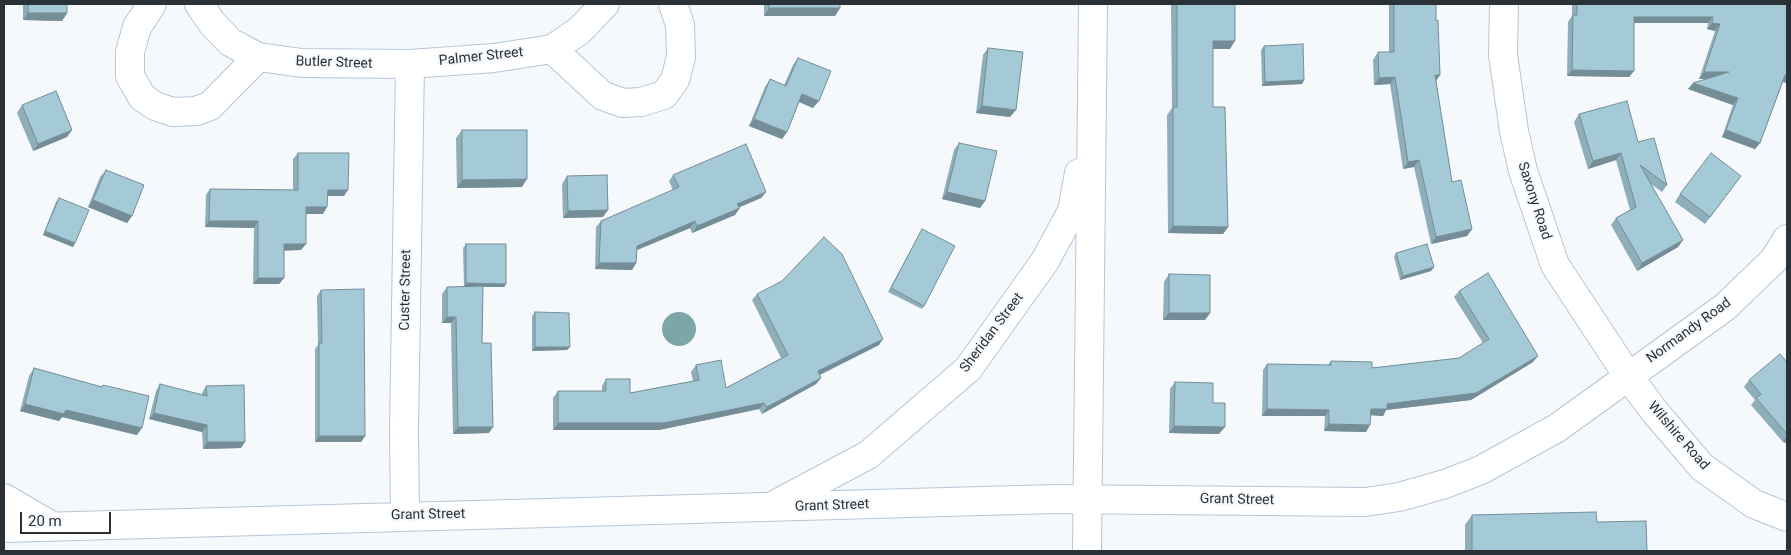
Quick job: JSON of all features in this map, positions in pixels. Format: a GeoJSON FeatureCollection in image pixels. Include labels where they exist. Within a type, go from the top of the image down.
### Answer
{"type":"FeatureCollection","features":[{"type":"Feature","properties":{"kind":"street"},"geometry":{"type":"LineString","coordinates":[[152,4],[137,27],[130,52],[130,76],[142,97],[155,106],[173,112],[196,111],[210,106],[258,57]]}},
{"type":"Feature","properties":{"kind":"street","name":"Butler Street"},"geometry":{"type":"LineString","coordinates":[[199,4],[212,23],[230,42],[258,57],[302,63],[410,64]]}},
{"type":"Feature","properties":{"kind":"street","name":"Palmer Street"},"geometry":{"type":"LineString","coordinates":[[410,64],[494,58],[552,49],[579,31],[605,4]]}},
{"type":"Feature","properties":{"kind":"street"},"geometry":{"type":"LineString","coordinates":[[552,49],[603,96],[622,103],[641,102],[664,95],[675,80],[681,57],[680,25],[673,4]]}},
{"type":"Feature","properties":{"kind":"street","name":"Sheridan Street"},"geometry":{"type":"LineString","coordinates":[[1087,551],[1093,4]]}},
{"type":"Feature","properties":{"kind":"street","name":"Saxony Road"},"geometry":{"type":"LineString","coordinates":[[1504,4],[1503,55],[1514,131],[1523,171],[1555,265],[1628,376]]}},
{"type":"Feature","properties":{"kind":"street","name":"Custer Street"},"geometry":{"type":"LineString","coordinates":[[405,516],[404,430],[410,64]]}},
{"type":"Feature","properties":{"kind":"street","name":"Sheridan Street"},"geometry":{"type":"LineString","coordinates":[[770,508],[868,455],[968,369],[1045,261],[1072,211],[1093,103]]}},
{"type":"Feature","properties":{"kind":"street","name":"Normandy Road"},"geometry":{"type":"LineString","coordinates":[[1628,376],[1725,307],[1774,260],[1787,239]]}},
{"type":"Feature","properties":{"kind":"street","name":"Grant Street"},"geometry":{"type":"LineString","coordinates":[[4,528],[1087,499],[1365,502],[1399,497],[1445,484],[1481,470],[1557,428],[1628,376]]}},
{"type":"Feature","properties":{"kind":"street","name":"Wilshire Road"},"geometry":{"type":"LineString","coordinates":[[1628,376],[1655,412],[1702,467],[1754,504],[1787,517]]}},
{"type":"Feature","properties":{"kind":"street"},"geometry":{"type":"LineString","coordinates":[[4,498],[54,527]]}},
{"type":"Feature","properties":{"kind":"water"},"geometry":{"type":"Polygon","coordinates":[[[679,312],[691,317],[696,329],[691,341],[679,346],[667,341],[662,329],[667,317],[679,312]]]}},
{"type":"Feature","properties":{"kind":"building"},"geometry":{"type":"Polygon","coordinates":[[[28,4],[67,4],[67,13],[28,13],[28,4]]]}},
{"type":"Feature","properties":{"kind":"building"},"geometry":{"type":"Polygon","coordinates":[[[769,4],[840,4],[840,8],[769,8],[769,4]]]}},
{"type":"Feature","properties":{"kind":"building"},"geometry":{"type":"Polygon","coordinates":[[[1177,4],[1235,4],[1235,41],[1213,41],[1213,107],[1225,107],[1228,227],[1173,226],[1173,107],[1177,107],[1177,4]]]}},
{"type":"Feature","properties":{"kind":"building"},"geometry":{"type":"Polygon","coordinates":[[[1394,4],[1436,4],[1440,75],[1435,75],[1452,182],[1461,180],[1472,229],[1436,237],[1419,160],[1408,162],[1395,77],[1379,78],[1378,52],[1394,52],[1394,4]]]}},
{"type":"Feature","properties":{"kind":"building"},"geometry":{"type":"Polygon","coordinates":[[[1577,4],[1787,4],[1787,75],[1785,75],[1760,143],[1726,130],[1738,98],[1693,83],[1729,72],[1704,72],[1720,24],[1712,23],[1713,17],[1634,17],[1634,71],[1572,70],[1573,15],[1577,15],[1577,4]]]}},
{"type":"Feature","properties":{"kind":"building"},"geometry":{"type":"Polygon","coordinates":[[[1303,44],[1304,80],[1265,82],[1264,46],[1303,44]]]}},
{"type":"Feature","properties":{"kind":"building"},"geometry":{"type":"Polygon","coordinates":[[[988,48],[1023,52],[1016,110],[982,106],[988,48]]]}},
{"type":"Feature","properties":{"kind":"building"},"geometry":{"type":"Polygon","coordinates":[[[798,58],[831,71],[819,101],[802,94],[787,132],[754,119],[770,79],[786,86],[798,58]]]}},
{"type":"Feature","properties":{"kind":"building"},"geometry":{"type":"Polygon","coordinates":[[[56,91],[72,130],[38,144],[22,105],[56,91]]]}},
{"type":"Feature","properties":{"kind":"building"},"geometry":{"type":"Polygon","coordinates":[[[1627,101],[1638,142],[1654,138],[1667,185],[1640,165],[1683,240],[1642,263],[1616,218],[1636,207],[1621,153],[1593,161],[1579,114],[1627,101]]]}},
{"type":"Feature","properties":{"kind":"building"},"geometry":{"type":"Polygon","coordinates":[[[462,130],[527,130],[527,179],[462,180],[462,130]]]}},
{"type":"Feature","properties":{"kind":"building"},"geometry":{"type":"Polygon","coordinates":[[[959,143],[997,151],[985,201],[947,192],[959,143]]]}},
{"type":"Feature","properties":{"kind":"building"},"geometry":{"type":"Polygon","coordinates":[[[746,144],[766,192],[737,204],[740,208],[697,226],[695,221],[637,246],[636,263],[599,263],[601,221],[679,187],[673,175],[746,144]]]}},
{"type":"Feature","properties":{"kind":"building"},"geometry":{"type":"Polygon","coordinates":[[[298,153],[349,153],[348,190],[328,190],[327,207],[306,207],[306,244],[284,244],[284,278],[258,278],[258,221],[209,221],[210,189],[298,190],[298,153]]]}},
{"type":"Feature","properties":{"kind":"building"},"geometry":{"type":"Polygon","coordinates":[[[1711,153],[1741,176],[1710,217],[1680,194],[1711,153]]]}},
{"type":"Feature","properties":{"kind":"building"},"geometry":{"type":"Polygon","coordinates":[[[106,170],[144,185],[132,216],[93,200],[106,170]]]}},
{"type":"Feature","properties":{"kind":"building"},"geometry":{"type":"Polygon","coordinates":[[[607,175],[608,210],[568,211],[567,176],[607,175]]]}},
{"type":"Feature","properties":{"kind":"building"},"geometry":{"type":"Polygon","coordinates":[[[59,198],[89,210],[75,243],[45,231],[59,198]]]}},
{"type":"Feature","properties":{"kind":"building"},"geometry":{"type":"Polygon","coordinates":[[[922,229],[955,246],[924,306],[891,288],[922,229]]]}},
{"type":"Feature","properties":{"kind":"building"},"geometry":{"type":"Polygon","coordinates":[[[824,237],[842,254],[883,339],[818,371],[821,378],[767,407],[764,403],[664,423],[558,423],[558,391],[606,391],[606,379],[630,379],[630,393],[699,380],[696,365],[721,360],[726,388],[788,355],[757,294],[782,281],[824,237]]]}},
{"type":"Feature","properties":{"kind":"building"},"geometry":{"type":"Polygon","coordinates":[[[466,244],[506,244],[506,284],[466,283],[466,244]]]}},
{"type":"Feature","properties":{"kind":"building"},"geometry":{"type":"Polygon","coordinates":[[[1427,244],[1434,267],[1403,276],[1396,253],[1427,244]]]}},
{"type":"Feature","properties":{"kind":"building"},"geometry":{"type":"Polygon","coordinates":[[[1488,273],[1538,356],[1476,393],[1387,404],[1387,409],[1371,409],[1370,425],[1329,424],[1329,410],[1267,409],[1267,364],[1331,365],[1331,361],[1372,362],[1372,368],[1459,358],[1489,339],[1459,291],[1488,273]]]}},
{"type":"Feature","properties":{"kind":"building"},"geometry":{"type":"Polygon","coordinates":[[[1169,274],[1210,275],[1210,313],[1169,313],[1169,274]]]}},
{"type":"Feature","properties":{"kind":"building"},"geometry":{"type":"Polygon","coordinates":[[[483,286],[482,343],[491,343],[493,427],[458,427],[456,317],[447,317],[447,287],[483,286]]]}},
{"type":"Feature","properties":{"kind":"building"},"geometry":{"type":"Polygon","coordinates":[[[364,289],[365,436],[319,436],[319,343],[322,343],[321,290],[364,289]]]}},
{"type":"Feature","properties":{"kind":"building"},"geometry":{"type":"Polygon","coordinates":[[[535,312],[569,313],[570,347],[535,347],[535,312]]]}},
{"type":"Feature","properties":{"kind":"building"},"geometry":{"type":"Polygon","coordinates":[[[1780,354],[1787,362],[1787,434],[1756,398],[1761,394],[1749,380],[1780,354]]]}},
{"type":"Feature","properties":{"kind":"building"},"geometry":{"type":"Polygon","coordinates":[[[34,368],[102,387],[103,385],[149,396],[142,428],[66,410],[64,414],[25,404],[34,368]]]}},
{"type":"Feature","properties":{"kind":"building"},"geometry":{"type":"Polygon","coordinates":[[[1175,382],[1213,383],[1213,403],[1225,403],[1225,427],[1174,426],[1175,382]]]}},
{"type":"Feature","properties":{"kind":"building"},"geometry":{"type":"Polygon","coordinates":[[[160,384],[207,396],[206,386],[244,385],[245,442],[207,442],[207,425],[154,413],[160,384]]]}},
{"type":"Feature","properties":{"kind":"building"},"geometry":{"type":"Polygon","coordinates":[[[1596,512],[1597,522],[1646,521],[1647,551],[1472,551],[1472,515],[1596,512]]]}}]}
